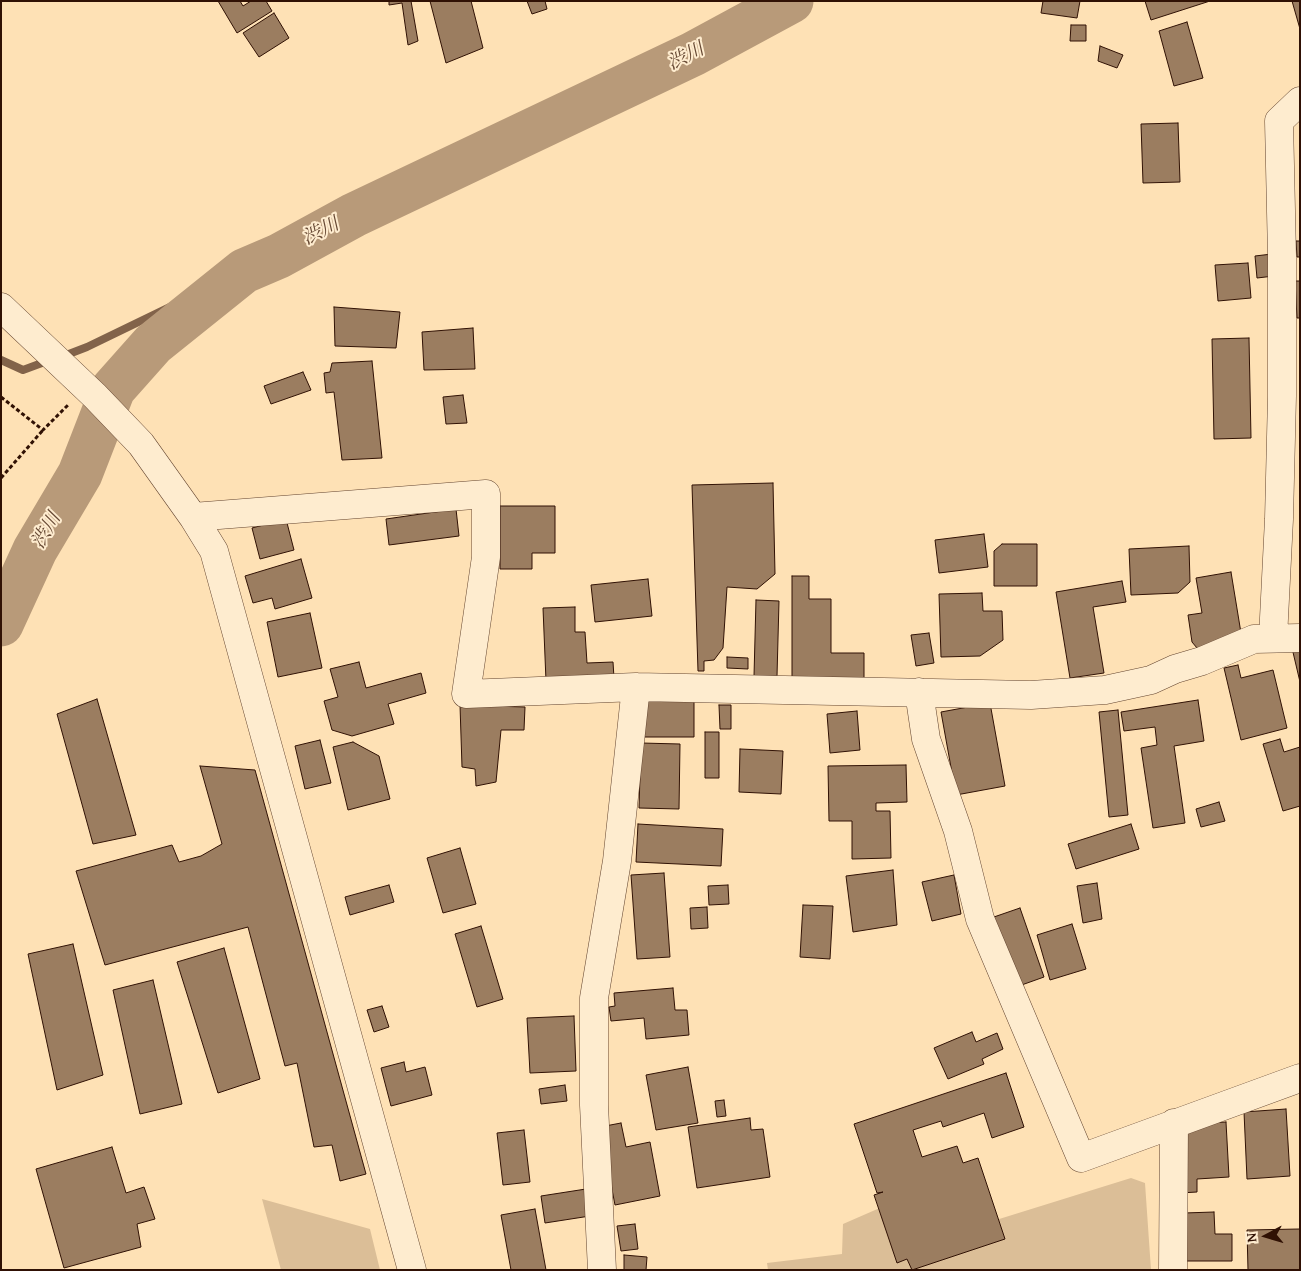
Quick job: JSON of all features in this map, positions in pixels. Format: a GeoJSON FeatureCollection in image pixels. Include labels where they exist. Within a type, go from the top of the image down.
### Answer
{"type":"FeatureCollection","features":[{"type":"Feature","properties":{"kind":"street"},"geometry":{"type":"LineString","coordinates":[[1273,638],[1279,519],[1291,396],[1282,256],[1279,121],[1300,101]]}},
{"type":"Feature","properties":{"kind":"street"},"geometry":{"type":"LineString","coordinates":[[1,307],[85,387],[141,444],[193,517],[214,551],[412,1270]]}},
{"type":"Feature","properties":{"kind":"street"},"geometry":{"type":"LineString","coordinates":[[193,517],[486,494],[486,557],[466,694],[636,687],[1031,695],[1105,690],[1151,680],[1175,668],[1202,661],[1254,639],[1300,638]]}},
{"type":"Feature","properties":{"kind":"street"},"geometry":{"type":"LineString","coordinates":[[602,1270],[594,1105],[594,998],[617,861],[636,687]]}},
{"type":"Feature","properties":{"kind":"street"},"geometry":{"type":"LineString","coordinates":[[918,692],[926,739],[958,831],[980,919],[1081,1158],[1300,1078]]}},
{"type":"Feature","properties":{"kind":"street"},"geometry":{"type":"LineString","coordinates":[[1173,1270],[1174,1123]]}},
{"type":"Feature","properties":{"kind":"path"},"geometry":{"type":"LineString","coordinates":[[1,478],[43,430],[85,387]]}},
{"type":"Feature","properties":{"kind":"path"},"geometry":{"type":"LineString","coordinates":[[1,397],[43,430]]}},
{"type":"Feature","properties":{"kind":"shaded area"},"geometry":{"type":"Polygon","coordinates":[[[1131,1178],[1145,1183],[1151,1270],[768,1270],[767,1263],[842,1254],[843,1224],[882,1207],[996,1220],[1131,1178]]]}},
{"type":"Feature","properties":{"kind":"shaded area"},"geometry":{"type":"Polygon","coordinates":[[[262,1199],[370,1229],[380,1270],[281,1270],[262,1199]]]}},
{"type":"Feature","properties":{"kind":"building"},"geometry":{"type":"Polygon","coordinates":[[[218,1],[240,1],[243,6],[251,1],[266,1],[272,11],[237,33],[218,1]]]}},
{"type":"Feature","properties":{"kind":"building"},"geometry":{"type":"Polygon","coordinates":[[[389,1],[411,1],[418,41],[408,45],[402,3],[389,5],[389,1]]]}},
{"type":"Feature","properties":{"kind":"building"},"geometry":{"type":"Polygon","coordinates":[[[430,1],[471,1],[483,48],[446,63],[430,1]]]}},
{"type":"Feature","properties":{"kind":"building"},"geometry":{"type":"Polygon","coordinates":[[[527,1],[545,1],[547,9],[532,14],[527,1]]]}},
{"type":"Feature","properties":{"kind":"building"},"geometry":{"type":"Polygon","coordinates":[[[1043,1],[1080,1],[1077,18],[1041,13],[1043,1]]]}},
{"type":"Feature","properties":{"kind":"building"},"geometry":{"type":"Polygon","coordinates":[[[1145,1],[1210,1],[1151,20],[1145,1]]]}},
{"type":"Feature","properties":{"kind":"building"},"geometry":{"type":"Polygon","coordinates":[[[1292,1],[1300,1],[1300,29],[1292,1]]]}},
{"type":"Feature","properties":{"kind":"building"},"geometry":{"type":"Polygon","coordinates":[[[274,13],[289,38],[259,57],[243,33],[274,13]]]}},
{"type":"Feature","properties":{"kind":"building"},"geometry":{"type":"Polygon","coordinates":[[[1187,22],[1203,78],[1174,86],[1159,31],[1187,22]]]}},
{"type":"Feature","properties":{"kind":"building"},"geometry":{"type":"Polygon","coordinates":[[[1071,25],[1086,25],[1086,41],[1070,41],[1071,25]]]}},
{"type":"Feature","properties":{"kind":"building"},"geometry":{"type":"Polygon","coordinates":[[[1100,46],[1123,55],[1117,68],[1098,61],[1100,46]]]}},
{"type":"Feature","properties":{"kind":"building"},"geometry":{"type":"Polygon","coordinates":[[[1178,123],[1180,182],[1143,183],[1141,124],[1178,123]]]}},
{"type":"Feature","properties":{"kind":"building"},"geometry":{"type":"Polygon","coordinates":[[[1296,241],[1300,241],[1300,257],[1297,257],[1296,241]]]}},
{"type":"Feature","properties":{"kind":"building"},"geometry":{"type":"Polygon","coordinates":[[[1272,254],[1274,276],[1257,278],[1255,256],[1272,254]]]}},
{"type":"Feature","properties":{"kind":"building"},"geometry":{"type":"Polygon","coordinates":[[[1248,263],[1251,298],[1218,301],[1215,265],[1248,263]]]}},
{"type":"Feature","properties":{"kind":"building"},"geometry":{"type":"Polygon","coordinates":[[[1295,281],[1300,281],[1300,318],[1297,318],[1295,281]]]}},
{"type":"Feature","properties":{"kind":"building"},"geometry":{"type":"Polygon","coordinates":[[[334,307],[400,312],[396,348],[335,346],[334,307]]]}},
{"type":"Feature","properties":{"kind":"building"},"geometry":{"type":"Polygon","coordinates":[[[473,328],[475,369],[424,370],[422,332],[473,328]]]}},
{"type":"Feature","properties":{"kind":"building"},"geometry":{"type":"Polygon","coordinates":[[[1249,338],[1251,438],[1214,439],[1212,339],[1249,338]]]}},
{"type":"Feature","properties":{"kind":"building"},"geometry":{"type":"Polygon","coordinates":[[[372,361],[382,458],[342,460],[334,392],[326,393],[324,373],[330,372],[332,363],[372,361]]]}},
{"type":"Feature","properties":{"kind":"building"},"geometry":{"type":"Polygon","coordinates":[[[303,372],[311,390],[271,404],[264,386],[303,372]]]}},
{"type":"Feature","properties":{"kind":"building"},"geometry":{"type":"Polygon","coordinates":[[[463,395],[467,423],[446,424],[443,397],[463,395]]]}},
{"type":"Feature","properties":{"kind":"building"},"geometry":{"type":"Polygon","coordinates":[[[773,483],[775,574],[757,589],[727,587],[723,648],[714,660],[704,661],[704,671],[698,671],[692,485],[773,483]]]}},
{"type":"Feature","properties":{"kind":"building"},"geometry":{"type":"Polygon","coordinates":[[[500,506],[555,506],[555,553],[532,553],[532,569],[500,569],[500,506]]]}},
{"type":"Feature","properties":{"kind":"building"},"geometry":{"type":"Polygon","coordinates":[[[456,509],[459,536],[389,545],[386,519],[456,509]]]}},
{"type":"Feature","properties":{"kind":"building"},"geometry":{"type":"Polygon","coordinates":[[[286,519],[294,550],[260,559],[252,528],[286,519]]]}},
{"type":"Feature","properties":{"kind":"building"},"geometry":{"type":"Polygon","coordinates":[[[984,534],[988,567],[939,573],[935,540],[984,534]]]}},
{"type":"Feature","properties":{"kind":"building"},"geometry":{"type":"Polygon","coordinates":[[[1002,544],[1037,544],[1037,586],[994,586],[994,551],[1002,544]]]}},
{"type":"Feature","properties":{"kind":"building"},"geometry":{"type":"Polygon","coordinates":[[[1189,546],[1190,582],[1178,593],[1131,595],[1129,549],[1189,546]]]}},
{"type":"Feature","properties":{"kind":"building"},"geometry":{"type":"Polygon","coordinates":[[[301,559],[312,598],[275,609],[272,598],[253,603],[245,576],[301,559]]]}},
{"type":"Feature","properties":{"kind":"building"},"geometry":{"type":"Polygon","coordinates":[[[1231,572],[1241,633],[1218,645],[1197,648],[1192,642],[1188,615],[1202,613],[1196,578],[1231,572]]]}},
{"type":"Feature","properties":{"kind":"building"},"geometry":{"type":"Polygon","coordinates":[[[792,576],[809,576],[809,599],[831,599],[831,653],[864,653],[864,684],[792,684],[792,576]]]}},
{"type":"Feature","properties":{"kind":"building"},"geometry":{"type":"Polygon","coordinates":[[[648,579],[652,616],[595,622],[591,585],[648,579]]]}},
{"type":"Feature","properties":{"kind":"building"},"geometry":{"type":"Polygon","coordinates":[[[1122,581],[1126,602],[1093,607],[1104,673],[1070,678],[1056,592],[1122,581]]]}},
{"type":"Feature","properties":{"kind":"building"},"geometry":{"type":"Polygon","coordinates":[[[982,593],[983,611],[1002,611],[1003,640],[980,656],[941,657],[939,594],[982,593]]]}},
{"type":"Feature","properties":{"kind":"building"},"geometry":{"type":"Polygon","coordinates":[[[756,600],[779,601],[777,676],[754,676],[756,600]]]}},
{"type":"Feature","properties":{"kind":"building"},"geometry":{"type":"Polygon","coordinates":[[[575,607],[575,632],[585,632],[587,663],[613,662],[614,678],[546,681],[543,608],[575,607]]]}},
{"type":"Feature","properties":{"kind":"building"},"geometry":{"type":"Polygon","coordinates":[[[310,613],[322,668],[278,677],[267,622],[310,613]]]}},
{"type":"Feature","properties":{"kind":"building"},"geometry":{"type":"Polygon","coordinates":[[[929,633],[934,663],[916,666],[911,635],[929,633]]]}},
{"type":"Feature","properties":{"kind":"building"},"geometry":{"type":"Polygon","coordinates":[[[1300,646],[1300,682],[1292,648],[1300,646]]]}},
{"type":"Feature","properties":{"kind":"building"},"geometry":{"type":"Polygon","coordinates":[[[727,657],[748,658],[748,669],[727,668],[727,657]]]}},
{"type":"Feature","properties":{"kind":"building"},"geometry":{"type":"Polygon","coordinates":[[[359,662],[366,688],[421,673],[426,693],[388,704],[394,724],[352,736],[332,730],[324,701],[338,697],[330,669],[359,662]]]}},
{"type":"Feature","properties":{"kind":"building"},"geometry":{"type":"Polygon","coordinates":[[[1238,665],[1241,678],[1273,670],[1287,728],[1241,740],[1224,668],[1238,665]]]}},
{"type":"Feature","properties":{"kind":"building"},"geometry":{"type":"Polygon","coordinates":[[[641,697],[694,697],[694,737],[642,737],[641,697]]]}},
{"type":"Feature","properties":{"kind":"building"},"geometry":{"type":"Polygon","coordinates":[[[97,699],[136,835],[93,844],[57,714],[97,699]]]}},
{"type":"Feature","properties":{"kind":"building"},"geometry":{"type":"Polygon","coordinates":[[[1198,700],[1204,741],[1174,746],[1185,823],[1153,828],[1141,748],[1157,745],[1155,727],[1124,731],[1121,712],[1198,700]]]}},
{"type":"Feature","properties":{"kind":"building"},"geometry":{"type":"Polygon","coordinates":[[[990,703],[1005,786],[956,795],[941,712],[990,703]]]}},
{"type":"Feature","properties":{"kind":"building"},"geometry":{"type":"Polygon","coordinates":[[[460,705],[525,707],[524,730],[501,730],[496,782],[476,786],[475,769],[462,767],[460,705]]]}},
{"type":"Feature","properties":{"kind":"building"},"geometry":{"type":"Polygon","coordinates":[[[719,705],[731,705],[731,729],[720,729],[719,705]]]}},
{"type":"Feature","properties":{"kind":"building"},"geometry":{"type":"Polygon","coordinates":[[[1118,710],[1128,815],[1109,817],[1099,712],[1118,710]]]}},
{"type":"Feature","properties":{"kind":"building"},"geometry":{"type":"Polygon","coordinates":[[[857,711],[860,750],[830,753],[827,714],[857,711]]]}},
{"type":"Feature","properties":{"kind":"building"},"geometry":{"type":"Polygon","coordinates":[[[705,732],[719,732],[719,778],[705,778],[705,732]]]}},
{"type":"Feature","properties":{"kind":"building"},"geometry":{"type":"Polygon","coordinates":[[[1280,739],[1284,752],[1300,747],[1300,806],[1283,811],[1263,744],[1280,739]]]}},
{"type":"Feature","properties":{"kind":"building"},"geometry":{"type":"Polygon","coordinates":[[[320,740],[331,783],[305,789],[295,746],[320,740]]]}},
{"type":"Feature","properties":{"kind":"building"},"geometry":{"type":"Polygon","coordinates":[[[353,742],[379,756],[390,799],[348,810],[333,747],[353,742]]]}},
{"type":"Feature","properties":{"kind":"building"},"geometry":{"type":"Polygon","coordinates":[[[641,743],[680,744],[679,809],[639,808],[641,743]]]}},
{"type":"Feature","properties":{"kind":"building"},"geometry":{"type":"Polygon","coordinates":[[[740,749],[783,751],[781,794],[739,792],[740,749]]]}},
{"type":"Feature","properties":{"kind":"building"},"geometry":{"type":"Polygon","coordinates":[[[906,765],[907,802],[876,803],[876,811],[890,811],[891,858],[852,859],[852,821],[829,821],[828,766],[906,765]]]}},
{"type":"Feature","properties":{"kind":"building"},"geometry":{"type":"Polygon","coordinates":[[[200,766],[255,770],[366,1174],[340,1181],[332,1145],[314,1147],[297,1063],[285,1066],[248,927],[105,965],[76,871],[172,845],[179,862],[201,856],[222,844],[200,766]]]}},
{"type":"Feature","properties":{"kind":"building"},"geometry":{"type":"Polygon","coordinates":[[[1219,802],[1225,821],[1201,827],[1196,809],[1219,802]]]}},
{"type":"Feature","properties":{"kind":"building"},"geometry":{"type":"Polygon","coordinates":[[[638,824],[723,829],[721,866],[636,862],[638,824]]]}},
{"type":"Feature","properties":{"kind":"building"},"geometry":{"type":"Polygon","coordinates":[[[1131,824],[1139,849],[1076,869],[1068,844],[1131,824]]]}},
{"type":"Feature","properties":{"kind":"building"},"geometry":{"type":"Polygon","coordinates":[[[460,848],[476,904],[443,913],[427,858],[460,848]]]}},
{"type":"Feature","properties":{"kind":"building"},"geometry":{"type":"Polygon","coordinates":[[[893,870],[897,925],[853,932],[846,876],[893,870]]]}},
{"type":"Feature","properties":{"kind":"building"},"geometry":{"type":"Polygon","coordinates":[[[664,873],[670,957],[637,959],[631,875],[664,873]]]}},
{"type":"Feature","properties":{"kind":"building"},"geometry":{"type":"Polygon","coordinates":[[[954,875],[961,914],[932,921],[922,882],[954,875]]]}},
{"type":"Feature","properties":{"kind":"building"},"geometry":{"type":"Polygon","coordinates":[[[1097,883],[1102,919],[1083,923],[1077,886],[1097,883]]]}},
{"type":"Feature","properties":{"kind":"building"},"geometry":{"type":"Polygon","coordinates":[[[389,885],[394,902],[350,915],[345,897],[389,885]]]}},
{"type":"Feature","properties":{"kind":"building"},"geometry":{"type":"Polygon","coordinates":[[[728,885],[729,904],[709,905],[708,886],[728,885]]]}},
{"type":"Feature","properties":{"kind":"building"},"geometry":{"type":"Polygon","coordinates":[[[803,905],[833,906],[830,959],[800,957],[803,905]]]}},
{"type":"Feature","properties":{"kind":"building"},"geometry":{"type":"Polygon","coordinates":[[[707,907],[708,928],[691,929],[690,908],[707,907]]]}},
{"type":"Feature","properties":{"kind":"building"},"geometry":{"type":"Polygon","coordinates":[[[1020,908],[1044,977],[1016,987],[991,918],[1020,908]]]}},
{"type":"Feature","properties":{"kind":"building"},"geometry":{"type":"Polygon","coordinates":[[[1072,924],[1086,969],[1050,980],[1037,935],[1072,924]]]}},
{"type":"Feature","properties":{"kind":"building"},"geometry":{"type":"Polygon","coordinates":[[[481,926],[503,999],[477,1007],[455,934],[481,926]]]}},
{"type":"Feature","properties":{"kind":"building"},"geometry":{"type":"Polygon","coordinates":[[[73,944],[103,1075],[57,1090],[28,954],[73,944]]]}},
{"type":"Feature","properties":{"kind":"building"},"geometry":{"type":"Polygon","coordinates":[[[224,948],[260,1079],[218,1093],[177,962],[224,948]]]}},
{"type":"Feature","properties":{"kind":"building"},"geometry":{"type":"Polygon","coordinates":[[[153,980],[182,1104],[140,1114],[113,990],[153,980]]]}},
{"type":"Feature","properties":{"kind":"building"},"geometry":{"type":"Polygon","coordinates":[[[673,988],[675,1010],[687,1010],[689,1035],[646,1039],[644,1018],[611,1021],[609,1007],[615,1006],[614,993],[673,988]]]}},
{"type":"Feature","properties":{"kind":"building"},"geometry":{"type":"Polygon","coordinates":[[[382,1006],[389,1027],[374,1032],[367,1010],[382,1006]]]}},
{"type":"Feature","properties":{"kind":"building"},"geometry":{"type":"Polygon","coordinates":[[[574,1016],[576,1071],[530,1073],[527,1018],[574,1016]]]}},
{"type":"Feature","properties":{"kind":"building"},"geometry":{"type":"Polygon","coordinates":[[[972,1032],[976,1042],[997,1033],[1003,1049],[982,1059],[984,1064],[948,1079],[934,1048],[972,1032]]]}},
{"type":"Feature","properties":{"kind":"building"},"geometry":{"type":"Polygon","coordinates":[[[404,1062],[406,1072],[425,1067],[432,1095],[391,1106],[381,1068],[404,1062]]]}},
{"type":"Feature","properties":{"kind":"building"},"geometry":{"type":"Polygon","coordinates":[[[688,1067],[698,1123],[656,1130],[646,1075],[688,1067]]]}},
{"type":"Feature","properties":{"kind":"building"},"geometry":{"type":"Polygon","coordinates":[[[1006,1073],[1024,1127],[992,1138],[984,1113],[943,1127],[941,1121],[913,1130],[922,1157],[957,1146],[963,1163],[978,1158],[1005,1239],[912,1270],[907,1259],[897,1263],[874,1195],[883,1192],[877,1193],[854,1124],[1006,1073]]]}},
{"type":"Feature","properties":{"kind":"building"},"geometry":{"type":"Polygon","coordinates":[[[565,1085],[567,1101],[541,1104],[539,1089],[565,1085]]]}},
{"type":"Feature","properties":{"kind":"building"},"geometry":{"type":"Polygon","coordinates":[[[724,1100],[726,1116],[717,1117],[715,1101],[724,1100]]]}},
{"type":"Feature","properties":{"kind":"building"},"geometry":{"type":"Polygon","coordinates":[[[1286,1109],[1290,1176],[1247,1179],[1244,1112],[1286,1109]]]}},
{"type":"Feature","properties":{"kind":"building"},"geometry":{"type":"Polygon","coordinates":[[[750,1118],[751,1130],[763,1129],[770,1177],[697,1188],[688,1127],[750,1118]]]}},
{"type":"Feature","properties":{"kind":"building"},"geometry":{"type":"Polygon","coordinates":[[[1226,1122],[1229,1177],[1197,1179],[1197,1192],[1180,1193],[1176,1125],[1226,1122]]]}},
{"type":"Feature","properties":{"kind":"building"},"geometry":{"type":"Polygon","coordinates":[[[621,1123],[626,1147],[650,1142],[660,1196],[615,1205],[600,1127],[621,1123]]]}},
{"type":"Feature","properties":{"kind":"building"},"geometry":{"type":"Polygon","coordinates":[[[524,1130],[530,1182],[503,1185],[497,1133],[524,1130]]]}},
{"type":"Feature","properties":{"kind":"building"},"geometry":{"type":"Polygon","coordinates":[[[112,1147],[126,1193],[144,1187],[155,1219],[137,1224],[141,1247],[64,1268],[36,1169],[112,1147]]]}},
{"type":"Feature","properties":{"kind":"building"},"geometry":{"type":"Polygon","coordinates":[[[586,1189],[590,1216],[545,1223],[541,1196],[586,1189]]]}},
{"type":"Feature","properties":{"kind":"building"},"geometry":{"type":"Polygon","coordinates":[[[535,1209],[546,1270],[511,1270],[501,1215],[535,1209]]]}},
{"type":"Feature","properties":{"kind":"building"},"geometry":{"type":"Polygon","coordinates":[[[1214,1212],[1215,1234],[1232,1234],[1232,1261],[1184,1261],[1184,1213],[1214,1212]]]}},
{"type":"Feature","properties":{"kind":"building"},"geometry":{"type":"Polygon","coordinates":[[[635,1224],[638,1249],[621,1251],[617,1226],[635,1224]]]}},
{"type":"Feature","properties":{"kind":"building"},"geometry":{"type":"Polygon","coordinates":[[[1300,1229],[1300,1270],[1248,1270],[1247,1230],[1300,1229]]]}},
{"type":"Feature","properties":{"kind":"building"},"geometry":{"type":"Polygon","coordinates":[[[624,1255],[647,1257],[646,1270],[624,1270],[624,1255]]]}},
{"type":"Feature","properties":{"kind":"waterway","name":"渋川"},"geometry":{"type":"LineString","coordinates":[[1,624],[35,550],[80,474],[113,389],[153,344],[244,271],[279,256],[354,215],[693,54],[791,1]]}},
{"type":"Feature","properties":{"kind":"waterway"},"geometry":{"type":"LineString","coordinates":[[61,357],[87,347],[244,271]]}},
{"type":"Feature","properties":{"kind":"waterway"},"geometry":{"type":"LineString","coordinates":[[1,360],[23,370],[50,360]]}}]}
